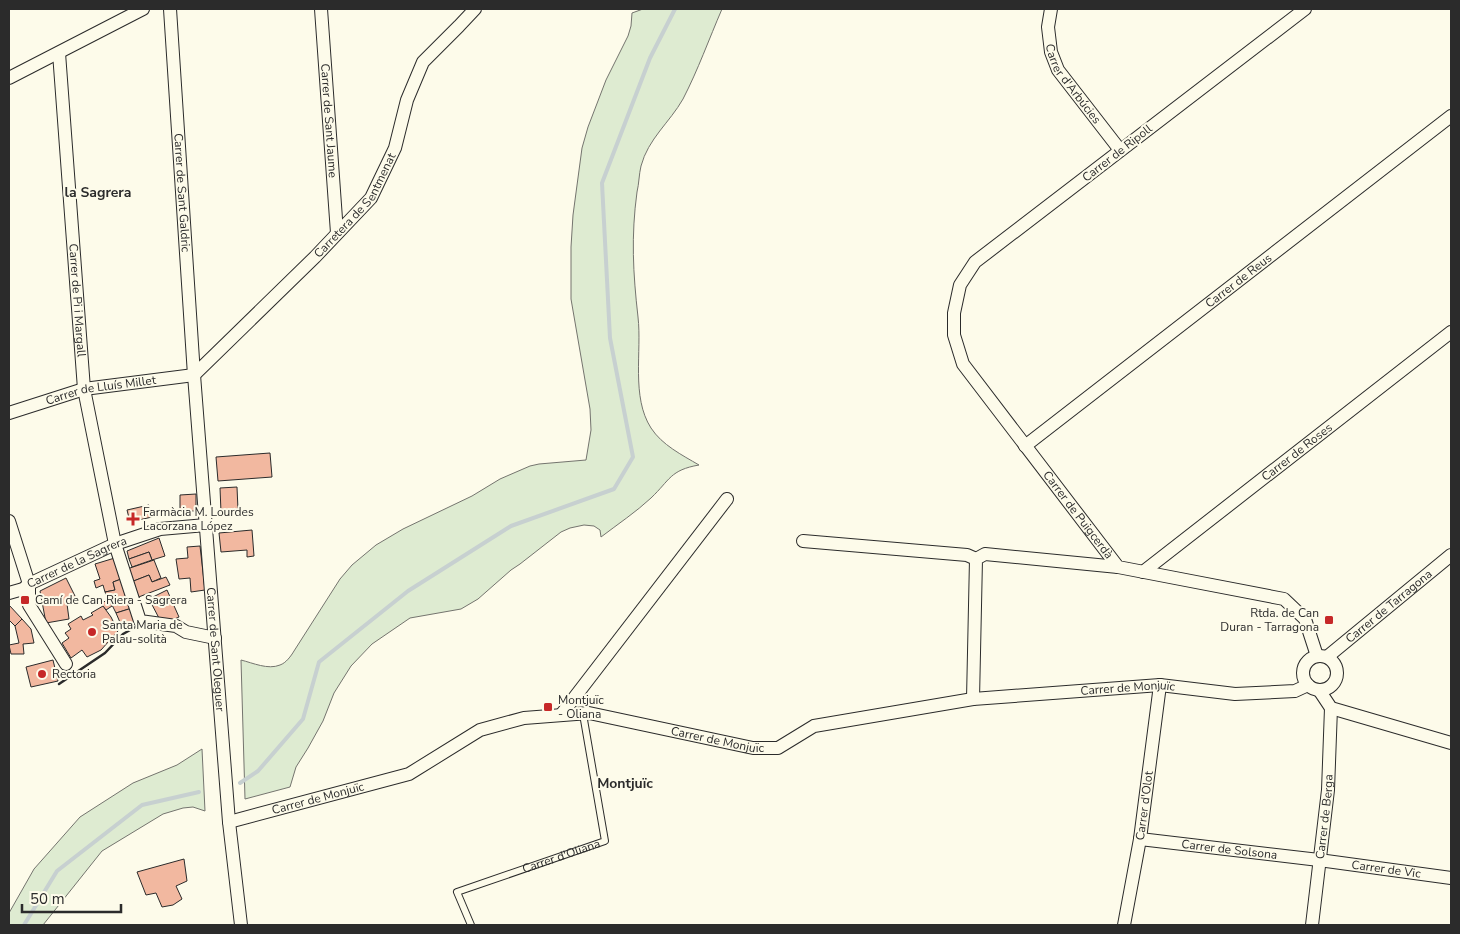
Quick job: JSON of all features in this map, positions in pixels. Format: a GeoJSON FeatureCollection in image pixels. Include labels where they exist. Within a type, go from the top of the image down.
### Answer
{"type":"FeatureCollection","features":[{"type":"Feature","properties":{"kind":"street"},"geometry":{"type":"LineString","coordinates":[[9,78],[143,9]]}},
{"type":"Feature","properties":{"kind":"street","name":"Carrer de Sant Galdric"},"geometry":{"type":"LineString","coordinates":[[170,9],[194,375]]}},
{"type":"Feature","properties":{"kind":"street","name":"Carrer de Sant Jaume"},"geometry":{"type":"LineString","coordinates":[[321,9],[337,233]]}},
{"type":"Feature","properties":{"kind":"street","name":"Carrer d'Arbúcies"},"geometry":{"type":"LineString","coordinates":[[1051,9],[1048,28],[1051,52],[1058,70],[1120,150]]}},
{"type":"Feature","properties":{"kind":"street","name":"Carrer de Ripoll"},"geometry":{"type":"LineString","coordinates":[[954,313],[960,284],[975,262],[1305,9]]}},
{"type":"Feature","properties":{"kind":"street","name":"Carretera de Sentmenat"},"geometry":{"type":"LineString","coordinates":[[194,375],[315,257],[371,198],[395,148],[407,100],[423,62],[470,11]]}},
{"type":"Feature","properties":{"kind":"street","name":"Carrer de Pi i Margall"},"geometry":{"type":"LineString","coordinates":[[59,52],[84,389],[115,544],[140,621],[176,626],[186,632],[215,638]]}},
{"type":"Feature","properties":{"kind":"street","name":"Carrer de Reus"},"geometry":{"type":"LineString","coordinates":[[1025,446],[1451,116]]}},
{"type":"Feature","properties":{"kind":"street","name":"Carrer de Puigcerdà"},"geometry":{"type":"LineString","coordinates":[[954,313],[954,335],[963,364],[1118,567],[1284,599],[1304,619],[1322,657]]}},
{"type":"Feature","properties":{"kind":"street","name":"Carrer de Roses"},"geometry":{"type":"LineString","coordinates":[[1143,572],[1451,332]]}},
{"type":"Feature","properties":{"kind":"street","name":"Carrer de Lluís Millet"},"geometry":{"type":"LineString","coordinates":[[9,413],[84,389],[194,375]]}},
{"type":"Feature","properties":{"kind":"street","name":"Carrer de Sant Oleguer"},"geometry":{"type":"LineString","coordinates":[[194,375],[229,822],[241,925]]}},
{"type":"Feature","properties":{"kind":"street"},"geometry":{"type":"LineString","coordinates":[[561,715],[728,499]]}},
{"type":"Feature","properties":{"kind":"street"},"geometry":{"type":"LineString","coordinates":[[9,521],[30,584],[28,605],[66,664]]}},
{"type":"Feature","properties":{"kind":"street","name":"Carrer de la Sagrera"},"geometry":{"type":"LineString","coordinates":[[9,593],[23,589],[115,544],[160,529],[206,526]]}},
{"type":"Feature","properties":{"kind":"street"},"geometry":{"type":"LineString","coordinates":[[803,541],[967,555],[976,559]]}},
{"type":"Feature","properties":{"kind":"street"},"geometry":{"type":"LineString","coordinates":[[976,559],[986,554],[1118,567]]}},
{"type":"Feature","properties":{"kind":"street","name":"Carrer de Tarragona"},"geometry":{"type":"LineString","coordinates":[[1322,657],[1451,555]]}},
{"type":"Feature","properties":{"kind":"street"},"geometry":{"type":"LineString","coordinates":[[973,699],[976,559]]}},
{"type":"Feature","properties":{"kind":"street"},"geometry":{"type":"LineString","coordinates":[[1314,688],[1325,689],[1332,685],[1337,674],[1334,663],[1322,657],[1307,662],[1303,675],[1314,688],[1331,708],[1451,743]]}},
{"type":"Feature","properties":{"kind":"street","name":"Carrer de Monjuïc"},"geometry":{"type":"LineString","coordinates":[[229,822],[409,774],[480,730],[524,718],[589,713],[753,748],[778,748],[814,726],[973,699],[1160,685],[1235,694],[1295,691],[1314,688]]}},
{"type":"Feature","properties":{"kind":"street","name":"Carrer d'Olot"},"geometry":{"type":"LineString","coordinates":[[1124,925],[1140,839],[1160,685]]}},
{"type":"Feature","properties":{"kind":"street","name":"Carrer de Berga"},"geometry":{"type":"LineString","coordinates":[[1312,925],[1328,790],[1331,708]]}},
{"type":"Feature","properties":{"kind":"street","name":"Carrer de Solsona"},"geometry":{"type":"LineString","coordinates":[[1140,839],[1319,860]]}},
{"type":"Feature","properties":{"kind":"street","name":"Carrer de Vic"},"geometry":{"type":"LineString","coordinates":[[1319,860],[1451,878]]}},
{"type":"Feature","properties":{"kind":"lane","name":"Carrer d'Oliana"},"geometry":{"type":"LineString","coordinates":[[470,925],[457,892],[605,841],[583,714]]}},
{"type":"Feature","properties":{"kind":"green space"},"geometry":{"type":"Polygon","coordinates":[[[643,9],[722,9],[699,66],[683,99],[644,156],[635,208],[633,239],[639,330],[639,388],[645,416],[651,428],[661,440],[699,465],[676,473],[645,503],[601,537],[600,530],[594,526],[584,525],[561,532],[511,570],[478,599],[461,609],[410,618],[372,644],[351,666],[334,693],[323,721],[296,767],[290,787],[245,799],[241,660],[260,666],[271,667],[284,663],[293,653],[340,579],[352,565],[376,545],[403,529],[472,496],[500,479],[530,466],[586,460],[591,430],[590,409],[571,299],[573,215],[582,148],[588,127],[606,80],[628,36],[632,13],[643,9]]]}},
{"type":"Feature","properties":{"kind":"green space"},"geometry":{"type":"Polygon","coordinates":[[[202,749],[205,811],[193,807],[163,814],[102,851],[43,925],[9,925],[9,913],[34,869],[80,817],[133,783],[177,765],[202,749]]]}},
{"type":"Feature","properties":{"kind":"building"},"geometry":{"type":"Polygon","coordinates":[[[270,453],[272,477],[218,481],[216,457],[270,453]]]}},
{"type":"Feature","properties":{"kind":"building"},"geometry":{"type":"Polygon","coordinates":[[[237,487],[238,510],[221,512],[220,488],[237,487]]]}},
{"type":"Feature","properties":{"kind":"building"},"geometry":{"type":"Polygon","coordinates":[[[196,494],[196,511],[180,511],[180,495],[196,494]]]}},
{"type":"Feature","properties":{"kind":"building"},"geometry":{"type":"Polygon","coordinates":[[[149,505],[152,517],[130,522],[127,510],[149,505]]]}},
{"type":"Feature","properties":{"kind":"building"},"geometry":{"type":"Polygon","coordinates":[[[252,530],[254,556],[247,557],[247,550],[221,552],[219,533],[252,530]]]}},
{"type":"Feature","properties":{"kind":"building"},"geometry":{"type":"Polygon","coordinates":[[[159,538],[165,556],[152,560],[149,552],[129,559],[127,551],[159,538]]]}},
{"type":"Feature","properties":{"kind":"building"},"geometry":{"type":"Polygon","coordinates":[[[200,546],[205,590],[191,592],[190,578],[179,579],[176,559],[188,558],[187,547],[200,546]]]}},
{"type":"Feature","properties":{"kind":"building"},"geometry":{"type":"Polygon","coordinates":[[[149,552],[152,560],[132,567],[129,559],[149,552]]]}},
{"type":"Feature","properties":{"kind":"building"},"geometry":{"type":"Polygon","coordinates":[[[118,557],[124,578],[113,582],[115,590],[105,592],[103,585],[96,588],[94,581],[100,579],[95,564],[118,557]]]}},
{"type":"Feature","properties":{"kind":"building"},"geometry":{"type":"Polygon","coordinates":[[[154,560],[161,578],[152,582],[149,575],[131,582],[127,569],[154,560]]]}},
{"type":"Feature","properties":{"kind":"building"},"geometry":{"type":"Polygon","coordinates":[[[149,575],[152,582],[166,577],[170,585],[136,598],[131,582],[149,575]]]}},
{"type":"Feature","properties":{"kind":"building"},"geometry":{"type":"Polygon","coordinates":[[[66,578],[76,598],[67,604],[69,619],[46,623],[40,591],[66,578]]]}},
{"type":"Feature","properties":{"kind":"building"},"geometry":{"type":"Polygon","coordinates":[[[124,578],[129,596],[110,601],[112,606],[106,610],[101,604],[108,599],[105,592],[115,590],[113,582],[124,578]]]}},
{"type":"Feature","properties":{"kind":"building"},"geometry":{"type":"Polygon","coordinates":[[[167,590],[179,617],[170,621],[160,620],[149,599],[167,590]]]}},
{"type":"Feature","properties":{"kind":"building"},"geometry":{"type":"Polygon","coordinates":[[[129,596],[132,608],[116,613],[110,601],[129,596]]]}},
{"type":"Feature","properties":{"kind":"building"},"geometry":{"type":"Polygon","coordinates":[[[9,605],[22,619],[15,626],[9,620],[9,605]]]}},
{"type":"Feature","properties":{"kind":"building","name":"Santa Maria de Palau-solità"},"geometry":{"type":"Polygon","coordinates":[[[103,606],[118,631],[101,650],[87,657],[82,650],[71,658],[62,643],[69,638],[65,633],[71,629],[68,624],[81,616],[83,620],[93,615],[91,613],[103,606]]]}},
{"type":"Feature","properties":{"kind":"building"},"geometry":{"type":"Polygon","coordinates":[[[132,608],[136,621],[122,627],[116,613],[132,608]]]}},
{"type":"Feature","properties":{"kind":"building"},"geometry":{"type":"Polygon","coordinates":[[[22,619],[31,629],[34,643],[23,644],[24,654],[11,654],[9,645],[19,643],[15,626],[22,619]]]}},
{"type":"Feature","properties":{"kind":"building","name":"Rectoria"},"geometry":{"type":"Polygon","coordinates":[[[53,660],[58,681],[31,687],[26,667],[53,660]]]}},
{"type":"Feature","properties":{"kind":"building"},"geometry":{"type":"Polygon","coordinates":[[[184,859],[187,881],[176,886],[182,899],[173,905],[162,907],[156,893],[146,895],[137,872],[184,859]]]}},
{"type":"Feature","properties":{"kind":"waterway"},"geometry":{"type":"LineString","coordinates":[[240,783],[258,771],[303,719],[319,662],[408,591],[511,526],[614,489],[633,457],[610,338],[602,183],[650,58],[675,9]]}},
{"type":"Feature","properties":{"kind":"waterway"},"geometry":{"type":"LineString","coordinates":[[24,925],[57,871],[142,805],[199,792]]}},
{"type":"Feature","properties":{"kind":"wall"},"geometry":{"type":"LineString","coordinates":[[59,684],[105,653],[123,634],[139,625]]}},
{"type":"Feature","properties":{"kind":"place","name":"Farmàcia M. Lourdes Lacorzana López"},"geometry":{"type":"Point","coordinates":[133,519]}},
{"type":"Feature","properties":{"kind":"place","name":"Camí de Can Riera - Sagrera"},"geometry":{"type":"Point","coordinates":[25,600]}},
{"type":"Feature","properties":{"kind":"place","name":"Rtda. de Can Duran - Tarragona"},"geometry":{"type":"Point","coordinates":[1329,620]}},
{"type":"Feature","properties":{"kind":"place","name":"Santa Maria de Palau-solità"},"geometry":{"type":"Point","coordinates":[92,632]}},
{"type":"Feature","properties":{"kind":"place","name":"Rectoria"},"geometry":{"type":"Point","coordinates":[42,674]}},
{"type":"Feature","properties":{"kind":"place","name":"Montjuïc - Oliana"},"geometry":{"type":"Point","coordinates":[548,707]}},
{"type":"Feature","properties":{"kind":"district","name":"la Sagrera"},"geometry":{"type":"Point","coordinates":[98,192]}},
{"type":"Feature","properties":{"kind":"district","name":"Montjuïc"},"geometry":{"type":"Point","coordinates":[625,783]}}]}
